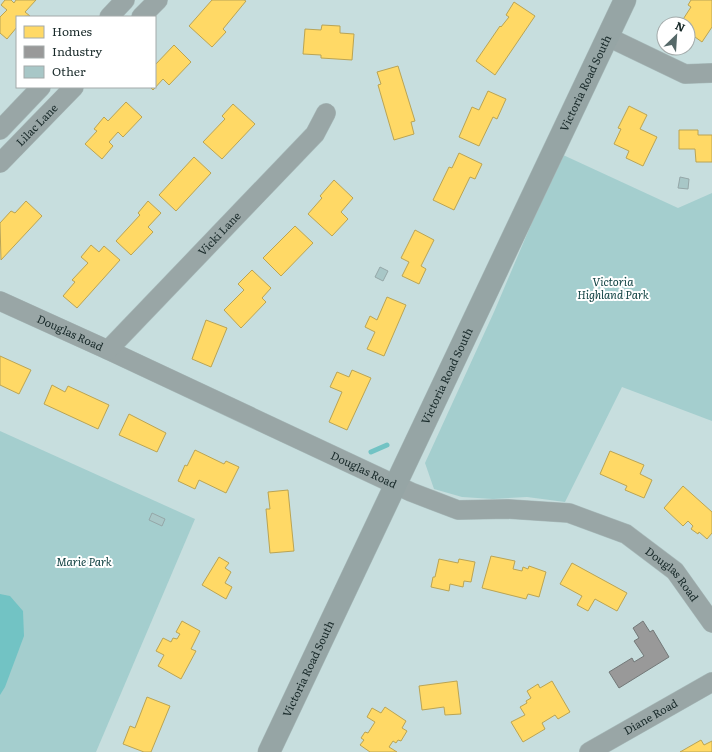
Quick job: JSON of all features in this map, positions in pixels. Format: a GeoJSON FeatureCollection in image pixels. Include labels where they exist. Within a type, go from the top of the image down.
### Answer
{"type":"FeatureCollection","features":[{"type":"Feature","properties":{"kind":"street"},"geometry":{"type":"LineString","coordinates":[[109,16],[125,0]]}},
{"type":"Feature","properties":{"kind":"street"},"geometry":{"type":"LineString","coordinates":[[142,16],[158,0]]}},
{"type":"Feature","properties":{"kind":"street","name":"Victoria Road South"},"geometry":{"type":"LineString","coordinates":[[269,752],[625,0]]}},
{"type":"Feature","properties":{"kind":"street"},"geometry":{"type":"LineString","coordinates":[[608,37],[685,74],[712,74]]}},
{"type":"Feature","properties":{"kind":"street"},"geometry":{"type":"LineString","coordinates":[[0,130],[40,88]]}},
{"type":"Feature","properties":{"kind":"street","name":"Lilac Lane"},"geometry":{"type":"LineString","coordinates":[[0,164],[73,88]]}},
{"type":"Feature","properties":{"kind":"street","name":"Vicki Lane"},"geometry":{"type":"LineString","coordinates":[[108,350],[315,134],[326,113]]}},
{"type":"Feature","properties":{"kind":"street","name":"Douglas Road"},"geometry":{"type":"LineString","coordinates":[[0,301],[396,485],[458,510],[508,509],[569,513],[626,534],[675,571],[712,623]]}},
{"type":"Feature","properties":{"kind":"street","name":"Diane Road"},"geometry":{"type":"LineString","coordinates":[[589,752],[712,682]]}},
{"type":"Feature","properties":{"kind":"green space","name":"Victoria Highland Park"},"geometry":{"type":"Polygon","coordinates":[[[561,154],[678,208],[712,193],[712,421],[622,387],[565,502],[527,497],[493,499],[462,497],[434,489],[425,463],[494,312],[561,154]]]}},
{"type":"Feature","properties":{"kind":"green space","name":"Marie Park"},"geometry":{"type":"Polygon","coordinates":[[[0,431],[195,519],[96,752],[0,752],[0,431]]]}},
{"type":"Feature","properties":{"kind":"water"},"geometry":{"type":"Polygon","coordinates":[[[0,594],[10,596],[23,611],[24,636],[5,687],[0,695],[0,594]]]}},
{"type":"Feature","properties":{"kind":"building: Homes"},"geometry":{"type":"Polygon","coordinates":[[[5,0],[11,0],[14,3],[16,0],[36,0],[25,12],[30,16],[16,16],[16,28],[7,39],[0,33],[0,17],[7,10],[1,5],[5,0]]]}},
{"type":"Feature","properties":{"kind":"building: Homes"},"geometry":{"type":"Polygon","coordinates":[[[212,0],[246,1],[223,29],[226,32],[212,47],[189,26],[212,0]]]}},
{"type":"Feature","properties":{"kind":"building: Homes"},"geometry":{"type":"Polygon","coordinates":[[[691,0],[712,0],[712,27],[702,42],[696,38],[696,16],[685,16],[691,7],[688,5],[691,0]]]}},
{"type":"Feature","properties":{"kind":"building: Homes"},"geometry":{"type":"Polygon","coordinates":[[[514,2],[535,16],[495,75],[476,61],[500,26],[501,27],[509,17],[506,15],[514,2]]]}},
{"type":"Feature","properties":{"kind":"building: Homes"},"geometry":{"type":"Polygon","coordinates":[[[322,25],[340,26],[340,33],[354,34],[352,60],[321,58],[321,55],[303,54],[305,29],[321,30],[322,25]]]}},
{"type":"Feature","properties":{"kind":"building: Homes"},"geometry":{"type":"Polygon","coordinates":[[[174,45],[191,62],[169,85],[163,79],[156,87],[156,64],[174,45]]]}},
{"type":"Feature","properties":{"kind":"building: Homes"},"geometry":{"type":"Polygon","coordinates":[[[398,66],[415,121],[411,122],[414,134],[394,140],[378,85],[381,84],[377,72],[398,66]]]}},
{"type":"Feature","properties":{"kind":"building: Homes"},"geometry":{"type":"Polygon","coordinates":[[[488,91],[506,99],[497,119],[493,117],[479,146],[459,137],[472,107],[479,110],[488,91]]]}},
{"type":"Feature","properties":{"kind":"building: Homes"},"geometry":{"type":"Polygon","coordinates":[[[126,102],[142,117],[123,137],[118,132],[109,142],[113,146],[102,159],[85,144],[97,131],[94,129],[104,117],[108,121],[126,102]]]}},
{"type":"Feature","properties":{"kind":"building: Homes"},"geometry":{"type":"Polygon","coordinates":[[[233,104],[255,124],[222,159],[203,142],[225,119],[222,116],[233,104]]]}},
{"type":"Feature","properties":{"kind":"building: Homes"},"geometry":{"type":"Polygon","coordinates":[[[629,106],[647,115],[640,129],[657,137],[643,166],[626,158],[629,151],[614,144],[621,129],[618,128],[629,106]]]}},
{"type":"Feature","properties":{"kind":"building: Homes"},"geometry":{"type":"Polygon","coordinates":[[[679,130],[698,130],[698,135],[712,135],[712,162],[696,162],[695,149],[679,149],[679,130]]]}},
{"type":"Feature","properties":{"kind":"building: Homes"},"geometry":{"type":"Polygon","coordinates":[[[459,153],[482,164],[475,179],[470,177],[454,210],[433,200],[449,167],[452,168],[459,153]]]}},
{"type":"Feature","properties":{"kind":"building: Homes"},"geometry":{"type":"Polygon","coordinates":[[[194,157],[211,173],[176,211],[159,195],[194,157]]]}},
{"type":"Feature","properties":{"kind":"building: Homes"},"geometry":{"type":"Polygon","coordinates":[[[334,180],[353,198],[341,212],[348,219],[332,236],[308,214],[322,198],[320,196],[334,180]]]}},
{"type":"Feature","properties":{"kind":"building: Homes"},"geometry":{"type":"Polygon","coordinates":[[[26,201],[42,216],[1,260],[0,223],[11,211],[15,213],[26,201]]]}},
{"type":"Feature","properties":{"kind":"building: Homes"},"geometry":{"type":"Polygon","coordinates":[[[148,201],[161,213],[148,227],[153,232],[131,255],[116,241],[140,215],[138,213],[148,201]]]}},
{"type":"Feature","properties":{"kind":"building: Homes"},"geometry":{"type":"Polygon","coordinates":[[[295,226],[313,243],[281,276],[263,258],[295,226]]]}},
{"type":"Feature","properties":{"kind":"building: Homes"},"geometry":{"type":"Polygon","coordinates":[[[415,230],[434,240],[421,266],[426,269],[419,284],[402,276],[409,262],[401,258],[415,230]]]}},
{"type":"Feature","properties":{"kind":"building: Homes"},"geometry":{"type":"Polygon","coordinates":[[[91,245],[99,252],[104,246],[120,260],[77,308],[63,296],[75,282],[72,280],[88,263],[81,257],[91,245]]]}},
{"type":"Feature","properties":{"kind":"building: Homes"},"geometry":{"type":"Polygon","coordinates":[[[252,270],[271,288],[262,298],[266,302],[241,328],[224,310],[244,290],[238,284],[252,270]]]}},
{"type":"Feature","properties":{"kind":"building: Homes"},"geometry":{"type":"Polygon","coordinates":[[[387,297],[406,305],[384,356],[367,349],[375,332],[365,327],[370,316],[377,320],[387,297]]]}},
{"type":"Feature","properties":{"kind":"building: Homes"},"geometry":{"type":"Polygon","coordinates":[[[206,320],[227,328],[211,367],[192,359],[206,320]]]}},
{"type":"Feature","properties":{"kind":"building: Homes"},"geometry":{"type":"Polygon","coordinates":[[[0,356],[31,370],[19,394],[0,385],[0,356]]]}},
{"type":"Feature","properties":{"kind":"building: Homes"},"geometry":{"type":"Polygon","coordinates":[[[352,370],[371,378],[347,430],[329,422],[342,392],[330,387],[337,372],[349,377],[352,370]]]}},
{"type":"Feature","properties":{"kind":"building: Homes"},"geometry":{"type":"Polygon","coordinates":[[[52,385],[65,392],[68,386],[109,405],[98,429],[44,404],[52,385]]]}},
{"type":"Feature","properties":{"kind":"building: Homes"},"geometry":{"type":"Polygon","coordinates":[[[129,414],[166,433],[157,452],[119,435],[129,414]]]}},
{"type":"Feature","properties":{"kind":"building: Homes"},"geometry":{"type":"Polygon","coordinates":[[[195,450],[224,464],[226,461],[239,467],[226,493],[199,480],[195,489],[178,481],[185,465],[187,466],[195,450]]]}},
{"type":"Feature","properties":{"kind":"building: Homes"},"geometry":{"type":"Polygon","coordinates":[[[610,451],[644,465],[640,474],[652,480],[644,498],[625,490],[627,486],[600,474],[610,451]]]}},
{"type":"Feature","properties":{"kind":"building: Homes"},"geometry":{"type":"Polygon","coordinates":[[[683,486],[712,512],[712,533],[707,539],[699,532],[698,534],[691,529],[693,526],[688,521],[683,526],[664,508],[683,486]]]}},
{"type":"Feature","properties":{"kind":"building: Homes"},"geometry":{"type":"Polygon","coordinates":[[[288,490],[294,551],[270,553],[266,509],[270,509],[268,492],[288,490]]]}},
{"type":"Feature","properties":{"kind":"building: Homes"},"geometry":{"type":"Polygon","coordinates":[[[491,556],[515,561],[513,569],[522,571],[523,567],[528,569],[529,566],[546,572],[539,597],[528,594],[526,599],[482,588],[491,556]]]}},
{"type":"Feature","properties":{"kind":"building: Homes"},"geometry":{"type":"Polygon","coordinates":[[[219,557],[229,563],[225,568],[231,572],[225,583],[232,587],[226,599],[202,585],[219,557]]]}},
{"type":"Feature","properties":{"kind":"building: Homes"},"geometry":{"type":"Polygon","coordinates":[[[439,559],[458,563],[459,559],[475,562],[471,582],[464,581],[463,587],[450,584],[449,591],[431,587],[439,559]]]}},
{"type":"Feature","properties":{"kind":"building: Homes"},"geometry":{"type":"Polygon","coordinates":[[[572,563],[627,593],[617,611],[595,599],[588,611],[577,605],[582,596],[560,584],[572,563]]]}},
{"type":"Feature","properties":{"kind":"building: Homes"},"geometry":{"type":"Polygon","coordinates":[[[182,621],[200,631],[191,649],[196,651],[181,679],[158,666],[164,655],[156,651],[163,638],[171,642],[173,638],[177,639],[180,634],[176,632],[182,621]]]}},
{"type":"Feature","properties":{"kind":"building: Homes"},"geometry":{"type":"Polygon","coordinates":[[[457,681],[461,714],[445,715],[444,707],[422,710],[419,686],[457,681]]]}},
{"type":"Feature","properties":{"kind":"building: Homes"},"geometry":{"type":"Polygon","coordinates":[[[552,681],[570,712],[558,719],[555,715],[542,723],[545,729],[523,742],[511,722],[525,715],[520,707],[527,703],[526,701],[531,698],[527,691],[538,684],[540,688],[552,681]]]}},
{"type":"Feature","properties":{"kind":"building: Homes"},"geometry":{"type":"Polygon","coordinates":[[[147,697],[170,706],[151,752],[144,752],[123,744],[130,726],[135,728],[147,697]]]}},
{"type":"Feature","properties":{"kind":"building: Homes"},"geometry":{"type":"Polygon","coordinates":[[[385,707],[406,721],[402,728],[407,731],[401,741],[398,740],[396,743],[393,741],[389,747],[397,752],[370,752],[360,745],[364,740],[361,738],[365,732],[368,733],[375,722],[367,717],[372,708],[381,713],[385,707]]]}},
{"type":"Feature","properties":{"kind":"building: Homes"},"geometry":{"type":"Polygon","coordinates":[[[701,740],[704,745],[712,741],[712,752],[680,752],[701,740]]]}},
{"type":"Feature","properties":{"kind":"building: Industry"},"geometry":{"type":"Polygon","coordinates":[[[643,621],[650,632],[653,630],[669,657],[619,688],[609,672],[632,658],[634,662],[644,656],[634,641],[639,638],[633,628],[643,621]]]}},
{"type":"Feature","properties":{"kind":"building: Other"},"geometry":{"type":"Polygon","coordinates":[[[680,177],[689,179],[688,189],[678,188],[680,177]]]}},
{"type":"Feature","properties":{"kind":"building: Other"},"geometry":{"type":"Polygon","coordinates":[[[380,267],[388,271],[383,281],[375,277],[380,267]]]}},
{"type":"Feature","properties":{"kind":"building: Other"},"geometry":{"type":"Polygon","coordinates":[[[152,513],[165,519],[162,526],[149,520],[152,513]]]}},
{"type":"Feature","properties":{"kind":"waterway"},"geometry":{"type":"LineString","coordinates":[[371,452],[387,445]]}}]}
